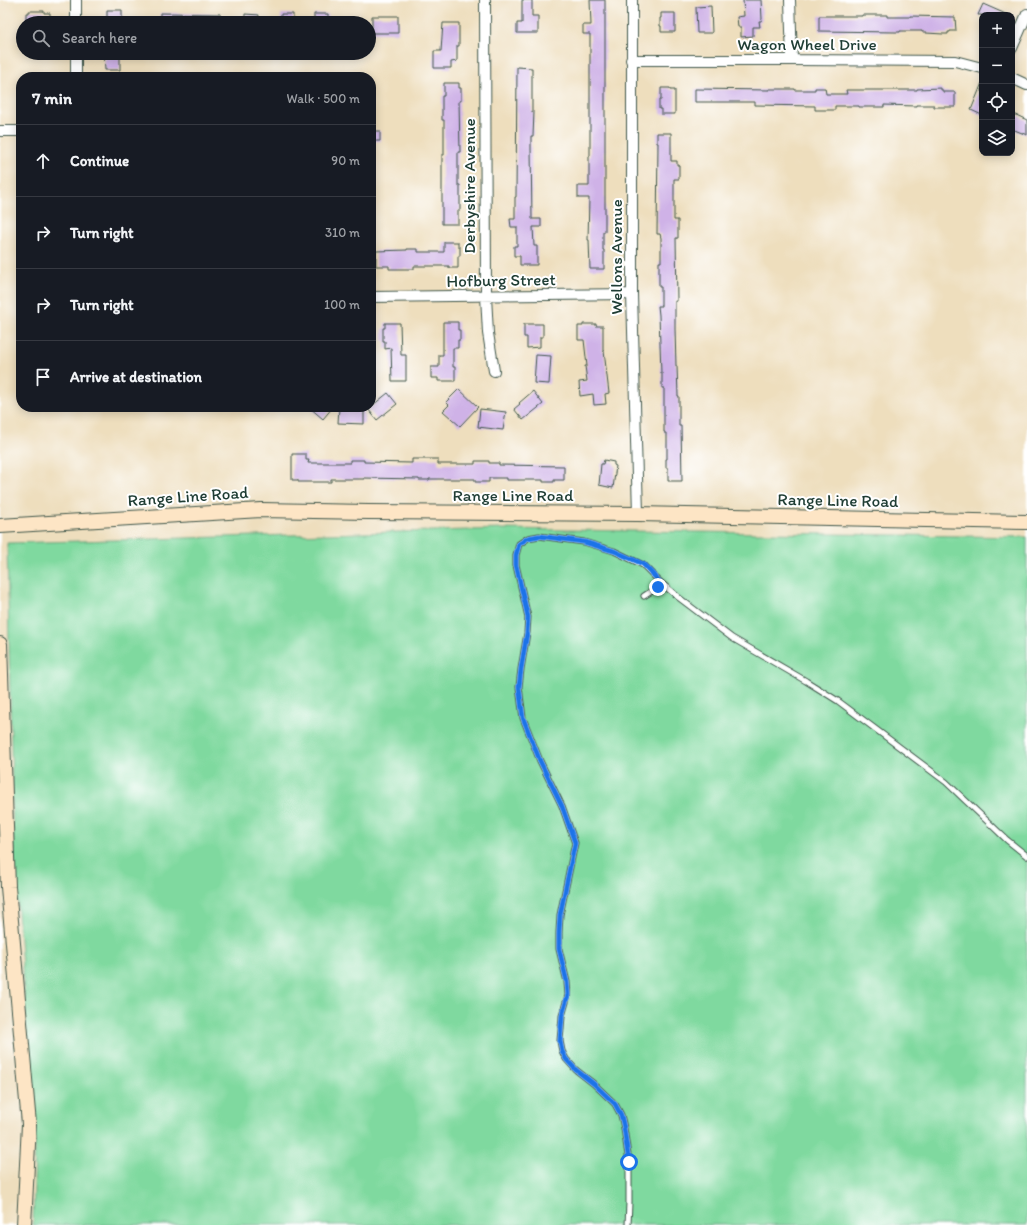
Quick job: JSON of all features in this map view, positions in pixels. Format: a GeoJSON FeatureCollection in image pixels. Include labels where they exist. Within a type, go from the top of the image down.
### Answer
{"type":"FeatureCollection","features":[{"type":"Feature","properties":{"kind":"street"},"geometry":{"type":"LineString","coordinates":[[76,0],[76,16]]}},
{"type":"Feature","properties":{"kind":"street","name":"Derbyshire Avenue"},"geometry":{"type":"LineString","coordinates":[[484,0],[486,296],[488,333],[494,371]]}},
{"type":"Feature","properties":{"kind":"street","name":"Wellons Avenue"},"geometry":{"type":"LineString","coordinates":[[632,0],[632,294],[638,514]]}},
{"type":"Feature","properties":{"kind":"street"},"geometry":{"type":"LineString","coordinates":[[790,0],[792,60]]}},
{"type":"Feature","properties":{"kind":"street"},"geometry":{"type":"LineString","coordinates":[[1015,41],[1027,14]]}},
{"type":"Feature","properties":{"kind":"street"},"geometry":{"type":"LineString","coordinates":[[76,60],[76,72]]}},
{"type":"Feature","properties":{"kind":"street","name":"Wagon Wheel Drive"},"geometry":{"type":"LineString","coordinates":[[632,60],[955,61],[979,67]]}},
{"type":"Feature","properties":{"kind":"street"},"geometry":{"type":"LineString","coordinates":[[1015,79],[1027,85]]}},
{"type":"Feature","properties":{"kind":"street"},"geometry":{"type":"LineString","coordinates":[[0,131],[16,131]]}},
{"type":"Feature","properties":{"kind":"street","name":"Hofburg Street"},"geometry":{"type":"LineString","coordinates":[[376,297],[632,294]]}},
{"type":"Feature","properties":{"kind":"street","name":"Range Line Road"},"geometry":{"type":"LineString","coordinates":[[0,526],[261,510],[638,514],[1027,522]]}},
{"type":"Feature","properties":{"kind":"street"},"geometry":{"type":"LineString","coordinates":[[0,644],[4,887],[28,1124],[24,1225]]}},
{"type":"Feature","properties":{"kind":"lane"},"geometry":{"type":"LineString","coordinates":[[628,1225],[629,1162],[621,1115],[615,1104],[594,1084],[576,1070],[566,1059],[562,1051],[560,1041],[562,1016],[568,995],[567,982],[559,949],[560,915],[575,843],[562,806],[540,761],[523,718],[519,687],[528,617],[516,565],[516,555],[519,544],[528,538],[539,536],[584,542],[614,551],[643,564],[678,598],[732,638],[838,701],[946,782],[1007,840],[1027,856]]}},
{"type":"Feature","properties":{"kind":"lane"},"geometry":{"type":"LineString","coordinates":[[644,596],[658,587],[660,582]]}},
{"type":"Feature","properties":{"kind":"green space"},"geometry":{"type":"Polygon","coordinates":[[[504,529],[1027,537],[1027,1225],[33,1225],[35,1142],[13,845],[7,543],[504,529]]]}},
{"type":"Feature","properties":{"kind":"building"},"geometry":{"type":"Polygon","coordinates":[[[522,0],[532,0],[532,16],[538,16],[538,33],[517,33],[517,23],[522,23],[522,0]]]}},
{"type":"Feature","properties":{"kind":"building"},"geometry":{"type":"Polygon","coordinates":[[[590,0],[605,0],[604,269],[590,269],[588,240],[589,198],[578,198],[578,186],[589,186],[590,34],[583,34],[583,25],[591,25],[590,0]]]}},
{"type":"Feature","properties":{"kind":"building"},"geometry":{"type":"Polygon","coordinates":[[[743,0],[761,0],[762,19],[759,21],[760,27],[753,27],[753,36],[741,37],[741,27],[738,27],[737,17],[744,16],[743,0]]]}},
{"type":"Feature","properties":{"kind":"building"},"geometry":{"type":"Polygon","coordinates":[[[983,4],[1001,12],[979,12],[983,4]]]}},
{"type":"Feature","properties":{"kind":"building"},"geometry":{"type":"Polygon","coordinates":[[[711,6],[712,33],[697,33],[696,7],[711,6]]]}},
{"type":"Feature","properties":{"kind":"building"},"geometry":{"type":"Polygon","coordinates":[[[107,10],[122,10],[122,16],[107,16],[107,10]]]}},
{"type":"Feature","properties":{"kind":"building"},"geometry":{"type":"Polygon","coordinates":[[[29,11],[44,11],[44,13],[50,13],[50,16],[26,16],[26,13],[29,13],[29,11]]]}},
{"type":"Feature","properties":{"kind":"building"},"geometry":{"type":"Polygon","coordinates":[[[160,13],[220,14],[220,16],[160,16],[160,13]]]}},
{"type":"Feature","properties":{"kind":"building"},"geometry":{"type":"Polygon","coordinates":[[[661,13],[675,13],[675,32],[661,32],[661,13]]]}},
{"type":"Feature","properties":{"kind":"building"},"geometry":{"type":"Polygon","coordinates":[[[245,14],[259,15],[259,16],[245,16],[245,14]]]}},
{"type":"Feature","properties":{"kind":"building"},"geometry":{"type":"Polygon","coordinates":[[[281,14],[293,14],[293,16],[281,16],[281,14]]]}},
{"type":"Feature","properties":{"kind":"building"},"geometry":{"type":"Polygon","coordinates":[[[314,14],[328,14],[328,16],[314,16],[314,14]]]}},
{"type":"Feature","properties":{"kind":"building"},"geometry":{"type":"Polygon","coordinates":[[[887,15],[887,17],[955,17],[956,31],[950,31],[948,34],[943,34],[926,33],[922,31],[819,31],[819,16],[887,15]]]}},
{"type":"Feature","properties":{"kind":"building"},"geometry":{"type":"Polygon","coordinates":[[[376,16],[398,16],[398,33],[376,33],[376,16]]]}},
{"type":"Feature","properties":{"kind":"building"},"geometry":{"type":"Polygon","coordinates":[[[443,23],[459,23],[459,46],[457,46],[457,61],[451,62],[451,68],[434,68],[434,51],[441,51],[443,23]]]}},
{"type":"Feature","properties":{"kind":"building"},"geometry":{"type":"Polygon","coordinates":[[[104,60],[120,60],[120,70],[105,70],[104,60]]]}},
{"type":"Feature","properties":{"kind":"building"},"geometry":{"type":"Polygon","coordinates":[[[517,67],[532,68],[532,112],[534,112],[533,136],[531,136],[532,219],[541,219],[541,227],[533,227],[534,246],[537,246],[537,265],[520,265],[520,256],[514,256],[514,246],[517,246],[517,227],[511,227],[510,219],[515,219],[517,67]]]}},
{"type":"Feature","properties":{"kind":"building"},"geometry":{"type":"Polygon","coordinates":[[[444,83],[459,83],[459,88],[461,88],[461,101],[459,101],[460,152],[458,152],[458,185],[460,185],[460,210],[458,210],[458,224],[442,224],[442,155],[444,155],[444,120],[442,120],[442,96],[444,96],[444,83]]]}},
{"type":"Feature","properties":{"kind":"building"},"geometry":{"type":"Polygon","coordinates":[[[661,88],[670,88],[670,90],[675,90],[675,114],[661,114],[661,109],[659,109],[659,100],[661,100],[661,88]]]}},
{"type":"Feature","properties":{"kind":"building"},"geometry":{"type":"Polygon","coordinates":[[[815,88],[825,88],[826,94],[847,94],[846,90],[917,90],[941,88],[943,92],[955,92],[955,107],[934,107],[934,105],[884,105],[884,107],[835,106],[835,110],[815,110],[815,106],[755,105],[755,102],[695,102],[695,89],[815,90],[815,88]]]}},
{"type":"Feature","properties":{"kind":"building"},"geometry":{"type":"Polygon","coordinates":[[[979,90],[979,114],[971,110],[979,90]]]}},
{"type":"Feature","properties":{"kind":"building"},"geometry":{"type":"Polygon","coordinates":[[[1015,114],[1027,120],[1027,135],[1015,130],[1015,114]]]}},
{"type":"Feature","properties":{"kind":"building"},"geometry":{"type":"Polygon","coordinates":[[[376,131],[380,131],[380,141],[376,141],[376,131]]]}},
{"type":"Feature","properties":{"kind":"building"},"geometry":{"type":"Polygon","coordinates":[[[657,133],[671,133],[671,161],[677,161],[677,165],[679,165],[679,179],[674,179],[674,220],[678,220],[678,238],[676,238],[677,301],[675,301],[675,329],[676,366],[679,396],[679,426],[681,426],[682,481],[668,481],[668,468],[666,468],[667,434],[664,432],[664,388],[662,388],[658,306],[661,306],[659,262],[661,262],[661,238],[660,234],[657,234],[657,133]]]}},
{"type":"Feature","properties":{"kind":"building"},"geometry":{"type":"Polygon","coordinates":[[[444,242],[458,242],[458,247],[460,247],[460,256],[458,256],[458,268],[449,268],[449,266],[414,266],[414,269],[389,269],[389,266],[376,266],[376,251],[418,249],[418,252],[444,252],[444,242]]]}},
{"type":"Feature","properties":{"kind":"building"},"geometry":{"type":"Polygon","coordinates":[[[443,322],[458,322],[458,330],[460,330],[458,348],[453,348],[455,381],[438,381],[438,378],[431,378],[431,367],[439,367],[439,355],[443,355],[443,322]]]}},
{"type":"Feature","properties":{"kind":"building"},"geometry":{"type":"Polygon","coordinates":[[[385,323],[400,323],[401,355],[406,355],[406,381],[392,381],[391,348],[385,349],[385,341],[383,341],[383,328],[385,328],[385,323]]]}},
{"type":"Feature","properties":{"kind":"building"},"geometry":{"type":"Polygon","coordinates":[[[524,324],[543,324],[543,337],[540,337],[540,347],[527,348],[527,337],[524,337],[524,324]]]}},
{"type":"Feature","properties":{"kind":"building"},"geometry":{"type":"Polygon","coordinates":[[[583,324],[596,324],[596,326],[603,326],[603,351],[609,393],[605,394],[606,404],[594,405],[593,394],[580,396],[579,382],[587,381],[584,340],[578,340],[578,326],[583,326],[583,324]]]}},
{"type":"Feature","properties":{"kind":"building"},"geometry":{"type":"Polygon","coordinates":[[[536,355],[551,356],[549,384],[534,383],[536,355]]]}},
{"type":"Feature","properties":{"kind":"building"},"geometry":{"type":"Polygon","coordinates":[[[459,389],[478,407],[460,426],[443,411],[449,405],[446,402],[459,389]]]}},
{"type":"Feature","properties":{"kind":"building"},"geometry":{"type":"Polygon","coordinates":[[[533,391],[543,404],[523,420],[514,409],[533,391]]]}},
{"type":"Feature","properties":{"kind":"building"},"geometry":{"type":"Polygon","coordinates":[[[388,393],[397,404],[377,420],[370,412],[376,412],[376,403],[388,393]]]}},
{"type":"Feature","properties":{"kind":"building"},"geometry":{"type":"Polygon","coordinates":[[[480,409],[506,412],[503,430],[478,427],[480,409]]]}},
{"type":"Feature","properties":{"kind":"building"},"geometry":{"type":"Polygon","coordinates":[[[315,412],[329,412],[323,419],[315,412]]]}},
{"type":"Feature","properties":{"kind":"building"},"geometry":{"type":"Polygon","coordinates":[[[339,412],[364,412],[364,424],[338,423],[339,412]]]}},
{"type":"Feature","properties":{"kind":"building"},"geometry":{"type":"Polygon","coordinates":[[[292,454],[306,454],[306,460],[309,460],[308,463],[350,463],[350,460],[364,460],[364,462],[412,463],[412,459],[438,459],[438,464],[475,464],[475,461],[489,461],[489,463],[499,463],[499,465],[564,466],[564,480],[543,482],[543,480],[507,480],[507,478],[489,478],[489,482],[475,482],[475,479],[419,480],[364,478],[331,479],[331,482],[298,482],[298,480],[292,480],[292,454]]]}},
{"type":"Feature","properties":{"kind":"building"},"geometry":{"type":"Polygon","coordinates":[[[604,460],[614,462],[614,465],[616,466],[613,488],[599,485],[601,464],[603,464],[604,460]]]}},
{"type":"Feature","properties":{"kind":"route"},"geometry":{"type":"LineString","coordinates":[[629,1162],[621,1115],[615,1104],[594,1084],[576,1070],[566,1059],[562,1051],[560,1041],[562,1016],[568,995],[567,982],[559,949],[560,915],[575,843],[562,806],[540,761],[523,718],[519,687],[528,617],[516,565],[516,555],[519,544],[528,538],[539,536],[584,542],[614,551],[643,564],[660,582],[658,587]]}}]}
